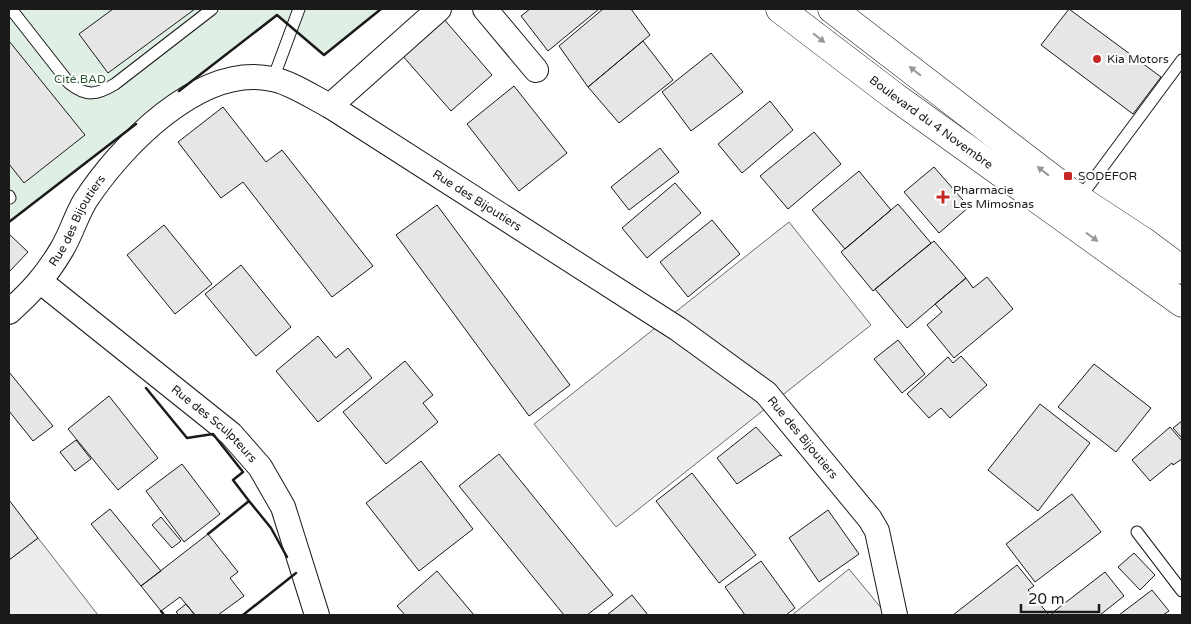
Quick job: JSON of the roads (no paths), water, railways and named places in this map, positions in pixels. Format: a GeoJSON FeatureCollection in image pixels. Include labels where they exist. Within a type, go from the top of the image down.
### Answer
{"type":"FeatureCollection","features":[{"type":"Feature","properties":{"kind":"main road","name":"Boulevard du 4 Novembre"},"geometry":{"type":"LineString","coordinates":[[780,9],[894,96],[1070,207],[1143,241],[1182,270]]}},
{"type":"Feature","properties":{"kind":"main road","name":"Boulevard du 4 Novembre"},"geometry":{"type":"LineString","coordinates":[[832,9],[1182,303]]}},
{"type":"Feature","properties":{"kind":"street"},"geometry":{"type":"LineString","coordinates":[[330,106],[439,9]]}},
{"type":"Feature","properties":{"kind":"street"},"geometry":{"type":"LineString","coordinates":[[485,9],[536,70]]}},
{"type":"Feature","properties":{"kind":"street","name":"Rue des Bijoutiers"},"geometry":{"type":"LineString","coordinates":[[9,312],[41,282],[63,248],[84,203],[110,165],[148,128],[198,92],[224,81],[252,78],[273,79],[330,106],[678,329],[766,393],[870,519],[877,531],[891,614]]}},
{"type":"Feature","properties":{"kind":"street","name":"Rue des Sculpteurs"},"geometry":{"type":"LineString","coordinates":[[41,282],[232,434],[260,467],[283,507],[317,615]]}},
{"type":"Feature","properties":{"kind":"lane"},"geometry":{"type":"LineString","coordinates":[[11,9],[69,83],[79,92],[89,94],[106,90],[115,84],[212,9]]}},
{"type":"Feature","properties":{"kind":"lane"},"geometry":{"type":"LineString","coordinates":[[273,79],[299,9]]}},
{"type":"Feature","properties":{"kind":"lane"},"geometry":{"type":"LineString","coordinates":[[1070,207],[1182,60]]}},
{"type":"Feature","properties":{"kind":"lane"},"geometry":{"type":"LineString","coordinates":[[1137,532],[1182,591]]}},
{"type":"Feature","properties":{"kind":"place","name":"Kia Motors"},"geometry":{"type":"Point","coordinates":[1097,59]}},
{"type":"Feature","properties":{"kind":"place","name":"SODEFOR"},"geometry":{"type":"Point","coordinates":[1068,176]}},
{"type":"Feature","properties":{"kind":"place","name":"Pharmacie Les Mimosnas"},"geometry":{"type":"Point","coordinates":[943,197]}},
{"type":"Feature","properties":{"kind":"park label","name":"Cité BAD"},"geometry":{"type":"Point","coordinates":[80,79]}}]}
